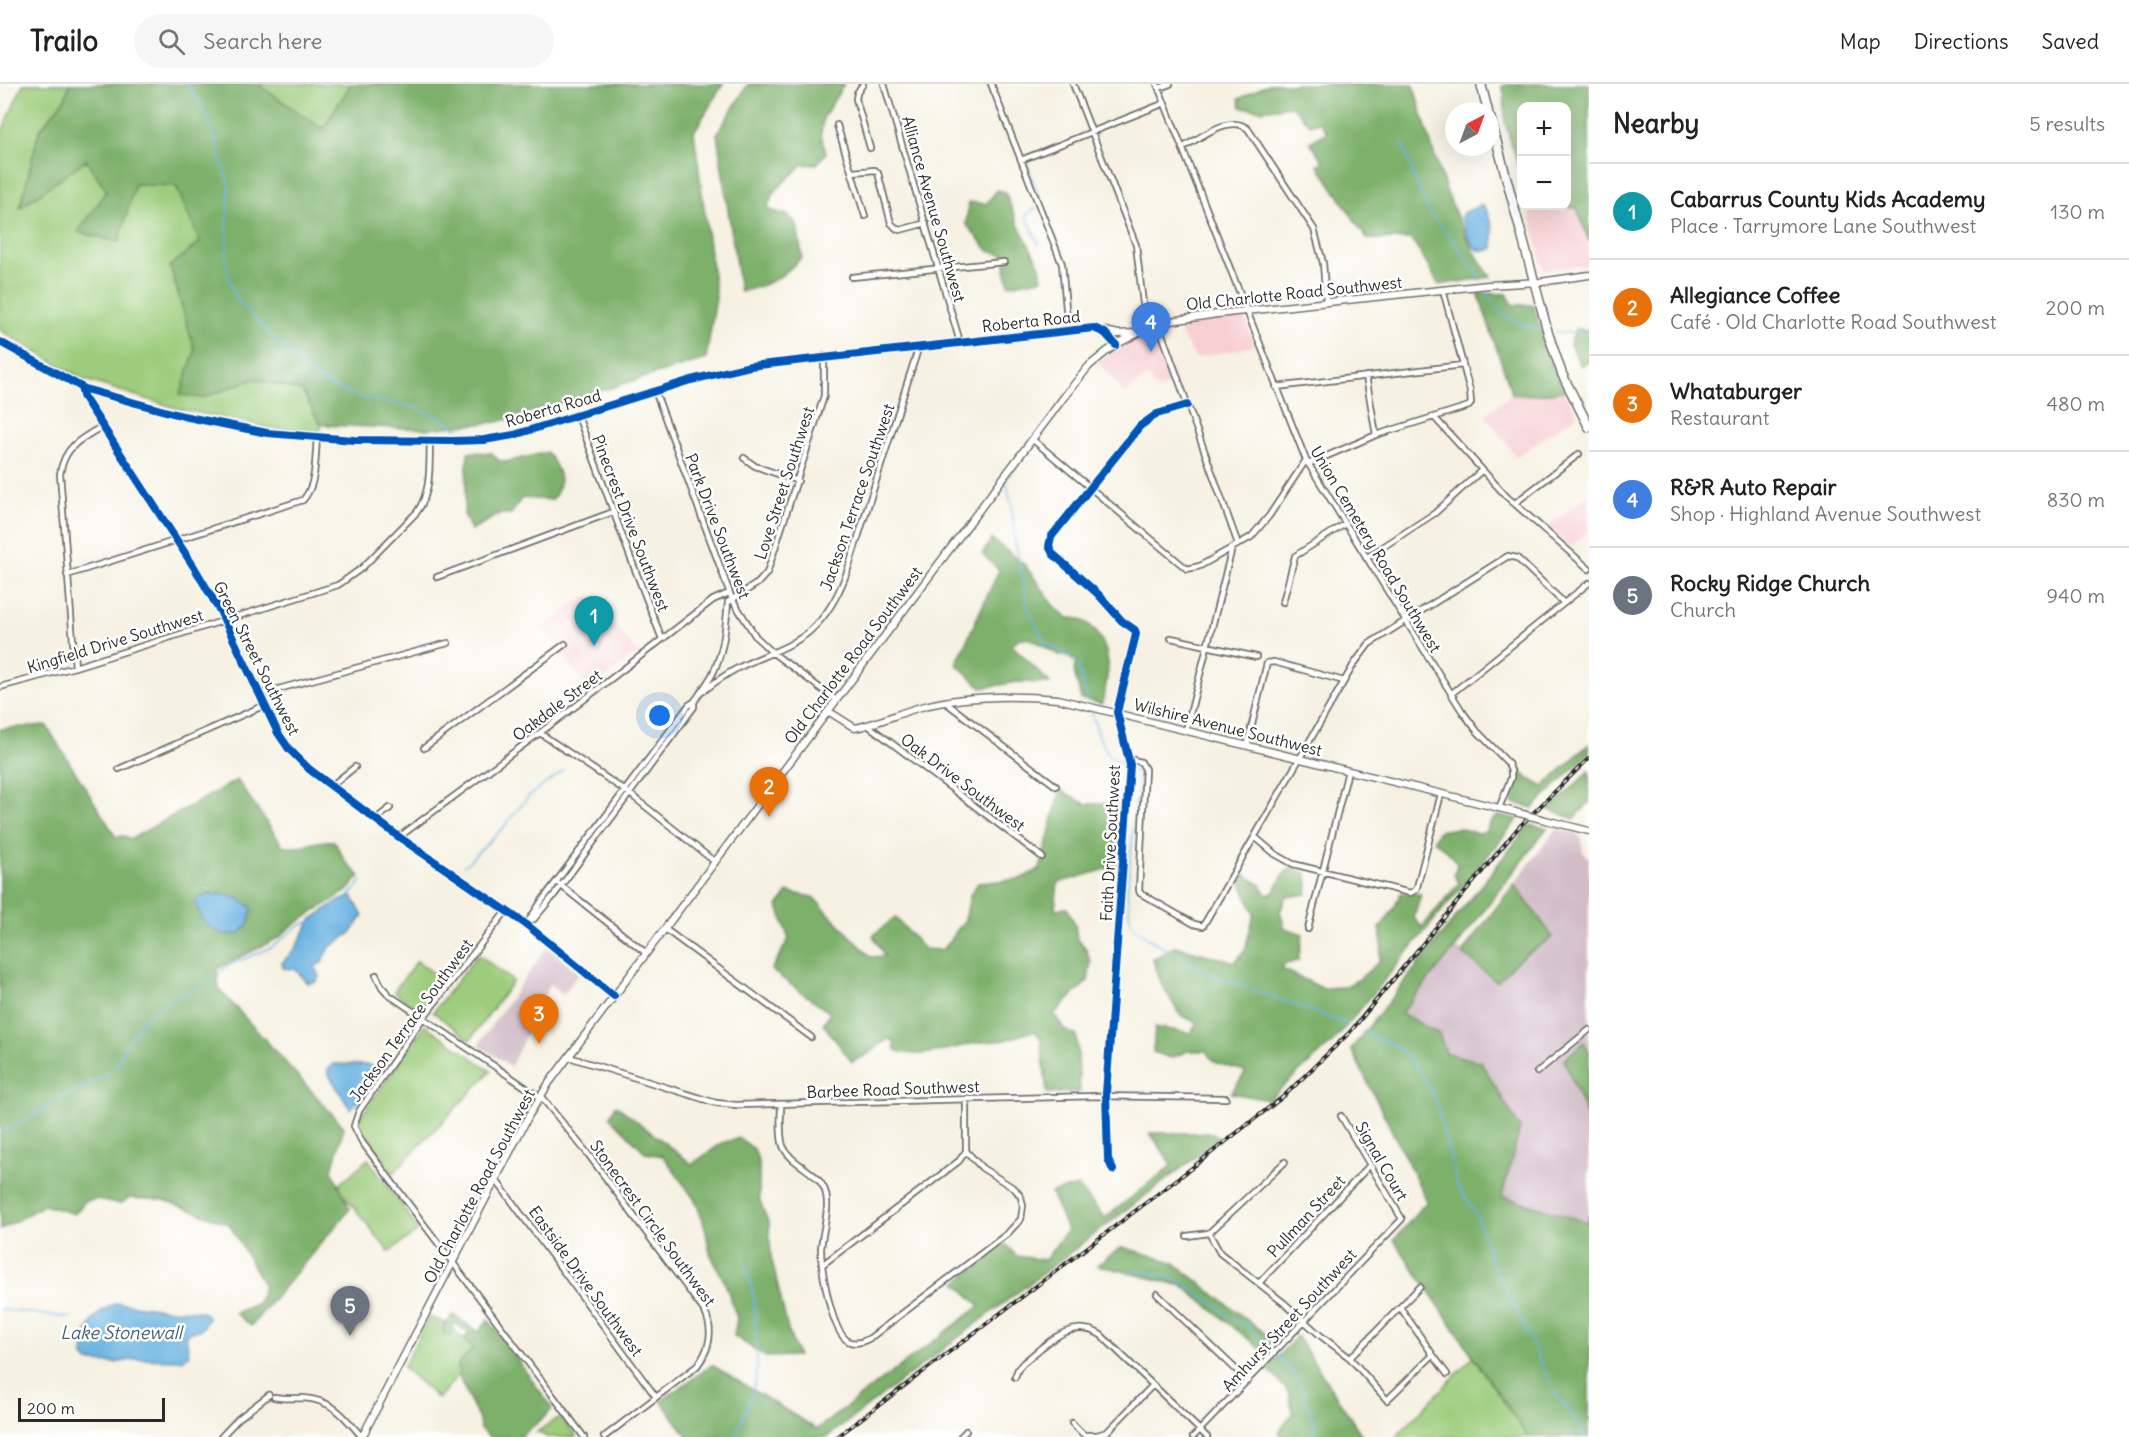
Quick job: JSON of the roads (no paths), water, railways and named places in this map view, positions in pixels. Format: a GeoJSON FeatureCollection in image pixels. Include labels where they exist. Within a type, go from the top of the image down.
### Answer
{"type":"FeatureCollection","features":[{"type":"Feature","properties":{"kind":"highway"},"geometry":{"type":"LineString","coordinates":[[1481,84],[1486,102]]}},
{"type":"Feature","properties":{"kind":"highway"},"geometry":{"type":"LineString","coordinates":[[1499,151],[1556,358],[1589,427]]}},
{"type":"Feature","properties":{"kind":"street"},"geometry":{"type":"LineString","coordinates":[[863,84],[856,93],[856,99],[870,148]]}},
{"type":"Feature","properties":{"kind":"street","name":"Alliance Avenue Southwest"},"geometry":{"type":"LineString","coordinates":[[884,84],[960,342]]}},
{"type":"Feature","properties":{"kind":"street"},"geometry":{"type":"LineString","coordinates":[[991,84],[1062,264],[1068,330]]}},
{"type":"Feature","properties":{"kind":"street"},"geometry":{"type":"LineString","coordinates":[[1073,84],[1136,245],[1146,329]]}},
{"type":"Feature","properties":{"kind":"street"},"geometry":{"type":"LineString","coordinates":[[1158,86],[1170,84]]}},
{"type":"Feature","properties":{"kind":"street","name":"Union Cemetery Road Southwest"},"geometry":{"type":"LineString","coordinates":[[1158,86],[1307,462],[1451,694],[1477,731],[1508,763],[1511,778],[1499,808]]}},
{"type":"Feature","properties":{"kind":"street"},"geometry":{"type":"LineString","coordinates":[[1021,160],[1165,103]]}},
{"type":"Feature","properties":{"kind":"street"},"geometry":{"type":"LineString","coordinates":[[1182,148],[1229,124],[1239,123],[1248,129],[1314,229],[1323,263],[1326,302]]}},
{"type":"Feature","properties":{"kind":"street"},"geometry":{"type":"LineString","coordinates":[[837,124],[865,216]]}},
{"type":"Feature","properties":{"kind":"street"},"geometry":{"type":"LineString","coordinates":[[853,172],[869,169],[878,173],[891,223],[897,229],[926,223]]}},
{"type":"Feature","properties":{"kind":"street"},"geometry":{"type":"LineString","coordinates":[[852,277],[1004,262]]}},
{"type":"Feature","properties":{"kind":"street","name":"Old Charlotte Road Southwest"},"geometry":{"type":"LineString","coordinates":[[362,1437],[540,1096],[1089,366],[1116,345],[1158,323],[1326,302],[1589,275]]}},
{"type":"Feature","properties":{"kind":"street"},"geometry":{"type":"LineString","coordinates":[[1032,439],[1184,568],[1191,569],[1200,566],[1251,537],[1307,462],[1376,435],[1465,409],[1471,403],[1470,391],[1443,290]]}},
{"type":"Feature","properties":{"kind":"street"},"geometry":{"type":"LineString","coordinates":[[1158,323],[1238,544]]}},
{"type":"Feature","properties":{"kind":"street","name":"Roberta Road"},"geometry":{"type":"LineString","coordinates":[[0,342],[81,387],[143,406],[267,433],[317,438],[430,441],[483,440],[504,437],[655,391],[750,366],[1094,328],[1102,330],[1116,345]]}},
{"type":"Feature","properties":{"kind":"street"},"geometry":{"type":"LineString","coordinates":[[1102,330],[1118,334],[1139,333]]}},
{"type":"Feature","properties":{"kind":"street","name":"Jackson Terrace Southwest"},"geometry":{"type":"LineString","coordinates":[[701,694],[736,668],[773,653],[811,630],[821,620],[836,597],[847,573],[919,346]]}},
{"type":"Feature","properties":{"kind":"street","name":"Love Street Southwest"},"geometry":{"type":"LineString","coordinates":[[732,599],[758,583],[767,573],[824,396],[824,357]]}},
{"type":"Feature","properties":{"kind":"street"},"geometry":{"type":"LineString","coordinates":[[1276,387],[1463,365]]}},
{"type":"Feature","properties":{"kind":"street"},"geometry":{"type":"LineString","coordinates":[[1366,376],[1376,435]]}},
{"type":"Feature","properties":{"kind":"street","name":"Green Street Southwest"},"geometry":{"type":"LineString","coordinates":[[81,387],[83,396],[177,541],[224,620],[278,733],[289,749],[309,769],[399,837],[528,923],[614,996]]}},
{"type":"Feature","properties":{"kind":"street","name":"Park Drive Southwest"},"geometry":{"type":"LineString","coordinates":[[655,391],[732,599],[751,631],[773,653],[836,700]]}},
{"type":"Feature","properties":{"kind":"street","name":"Faith Drive Southwest"},"geometry":{"type":"LineString","coordinates":[[1113,1170],[1108,1159],[1106,1097],[1130,772],[1130,762],[1117,712],[1135,640],[1135,630],[1122,621],[1098,594],[1053,554],[1049,546],[1051,537],[1143,423],[1157,414],[1187,405]]}},
{"type":"Feature","properties":{"kind":"street","name":"Pinecrest Drive Southwest"},"geometry":{"type":"LineString","coordinates":[[579,416],[662,639]]}},
{"type":"Feature","properties":{"kind":"street"},"geometry":{"type":"LineString","coordinates":[[1434,417],[1481,471],[1589,569]]}},
{"type":"Feature","properties":{"kind":"street"},"geometry":{"type":"LineString","coordinates":[[75,667],[61,464],[65,455],[76,443],[103,426]]}},
{"type":"Feature","properties":{"kind":"street"},"geometry":{"type":"LineString","coordinates":[[67,575],[303,500],[312,482],[317,438]]}},
{"type":"Feature","properties":{"kind":"street","name":"Kingfield Drive Southwest"},"geometry":{"type":"LineString","coordinates":[[0,687],[75,667],[338,585],[357,573],[396,535],[424,502],[428,485],[430,441]]}},
{"type":"Feature","properties":{"kind":"street"},"geometry":{"type":"LineString","coordinates":[[1515,503],[1579,454]]}},
{"type":"Feature","properties":{"kind":"street"},"geometry":{"type":"LineString","coordinates":[[744,458],[754,466],[798,481]]}},
{"type":"Feature","properties":{"kind":"street"},"geometry":{"type":"LineString","coordinates":[[1366,558],[1435,513],[1481,471]]}},
{"type":"Feature","properties":{"kind":"street"},"geometry":{"type":"LineString","coordinates":[[437,577],[613,512]]}},
{"type":"Feature","properties":{"kind":"street"},"geometry":{"type":"LineString","coordinates":[[1283,602],[1295,556],[1345,524]]}},
{"type":"Feature","properties":{"kind":"street"},"geometry":{"type":"LineString","coordinates":[[1186,730],[1232,548]]}},
{"type":"Feature","properties":{"kind":"street"},"geometry":{"type":"LineString","coordinates":[[1130,762],[1141,762],[1145,769],[1138,890],[1194,924],[1203,926],[1344,681],[1369,644],[1508,556],[1517,558],[1564,603]]}},
{"type":"Feature","properties":{"kind":"street"},"geometry":{"type":"LineString","coordinates":[[1451,694],[1589,583]]}},
{"type":"Feature","properties":{"kind":"street","name":"Oakdale Street"},"geometry":{"type":"LineString","coordinates":[[399,837],[540,733],[713,600],[729,593]]}},
{"type":"Feature","properties":{"kind":"street","name":"Jackson Terrace Southwest"},"geometry":{"type":"LineString","coordinates":[[528,923],[556,881],[694,707],[694,702],[714,671],[720,654],[726,629],[728,602],[732,599]]}},
{"type":"Feature","properties":{"kind":"street"},"geometry":{"type":"LineString","coordinates":[[1171,638],[1256,657]]}},
{"type":"Feature","properties":{"kind":"street"},"geometry":{"type":"LineString","coordinates":[[260,694],[448,643]]}},
{"type":"Feature","properties":{"kind":"street"},"geometry":{"type":"LineString","coordinates":[[424,748],[565,644]]}},
{"type":"Feature","properties":{"kind":"street"},"geometry":{"type":"LineString","coordinates":[[1247,745],[1267,663],[1274,662],[1344,681]]}},
{"type":"Feature","properties":{"kind":"street","name":"Wilshire Avenue Southwest"},"geometry":{"type":"LineString","coordinates":[[869,726],[897,714],[945,702],[993,696],[1058,699],[1589,831]]}},
{"type":"Feature","properties":{"kind":"street"},"geometry":{"type":"LineString","coordinates":[[945,702],[1056,786]]}},
{"type":"Feature","properties":{"kind":"street"},"geometry":{"type":"LineString","coordinates":[[118,769],[265,705]]}},
{"type":"Feature","properties":{"kind":"street"},"geometry":{"type":"LineString","coordinates":[[828,711],[855,728],[869,726]]}},
{"type":"Feature","properties":{"kind":"street","name":"Oak Drive Southwest"},"geometry":{"type":"LineString","coordinates":[[869,726],[1042,857]]}},
{"type":"Feature","properties":{"kind":"street"},"geometry":{"type":"LineString","coordinates":[[540,733],[627,792],[715,862]]}},
{"type":"Feature","properties":{"kind":"street"},"geometry":{"type":"LineString","coordinates":[[331,786],[355,767]]}},
{"type":"Feature","properties":{"kind":"street"},"geometry":{"type":"LineString","coordinates":[[1308,929],[1348,771]]}},
{"type":"Feature","properties":{"kind":"street","name":"Jackson Terrace Southwest"},"geometry":{"type":"LineString","coordinates":[[528,923],[534,919],[561,885],[627,792]]}},
{"type":"Feature","properties":{"kind":"street"},"geometry":{"type":"LineString","coordinates":[[1255,837],[1286,861],[1405,893],[1416,890],[1441,794]]}},
{"type":"Feature","properties":{"kind":"street"},"geometry":{"type":"LineString","coordinates":[[376,819],[390,808]]}},
{"type":"Feature","properties":{"kind":"street"},"geometry":{"type":"LineString","coordinates":[[556,881],[646,953]]}},
{"type":"Feature","properties":{"kind":"street","name":"Jackson Terrace Southwest"},"geometry":{"type":"LineString","coordinates":[[452,1264],[362,1142],[354,1126],[359,1111],[423,1018],[507,910]]}},
{"type":"Feature","properties":{"kind":"street"},"geometry":{"type":"LineString","coordinates":[[665,929],[811,1037]]}},
{"type":"Feature","properties":{"kind":"street","name":"Stonecrest Circle Southwest"},"geometry":{"type":"LineString","coordinates":[[376,975],[389,995],[540,1096],[588,1154],[701,1305],[709,1322],[710,1342],[704,1357],[686,1376],[604,1437]]}},
{"type":"Feature","properties":{"kind":"street"},"geometry":{"type":"LineString","coordinates":[[1537,1072],[1589,1030]]}},
{"type":"Feature","properties":{"kind":"street","name":"Barbee Road Southwest"},"geometry":{"type":"LineString","coordinates":[[569,1057],[716,1103],[736,1105],[1106,1097],[1226,1098]]}},
{"type":"Feature","properties":{"kind":"street"},"geometry":{"type":"LineString","coordinates":[[822,1265],[959,1161],[966,1151],[966,1099]]}},
{"type":"Feature","properties":{"kind":"street"},"geometry":{"type":"LineString","coordinates":[[781,1104],[782,1135],[786,1151],[817,1178],[826,1193],[821,1250],[822,1265],[840,1334],[848,1341],[860,1343],[870,1338],[1007,1234],[1021,1219],[1023,1206],[1016,1189],[982,1168],[966,1151]]}},
{"type":"Feature","properties":{"kind":"street","name":"Signal Court"},"geometry":{"type":"LineString","coordinates":[[1341,1116],[1401,1219]]}},
{"type":"Feature","properties":{"kind":"street"},"geometry":{"type":"LineString","coordinates":[[1187,1236],[1209,1233],[1285,1162]]}},
{"type":"Feature","properties":{"kind":"street","name":"Pullman Street"},"geometry":{"type":"LineString","coordinates":[[1259,1283],[1370,1165]]}},
{"type":"Feature","properties":{"kind":"street","name":"Eastside Drive Southwest"},"geometry":{"type":"LineString","coordinates":[[496,1180],[656,1397]]}},
{"type":"Feature","properties":{"kind":"street","name":"Amhurst Street Southwest"},"geometry":{"type":"LineString","coordinates":[[1193,1437],[1401,1219]]}},
{"type":"Feature","properties":{"kind":"street"},"geometry":{"type":"LineString","coordinates":[[1209,1233],[1220,1253],[1350,1358],[1387,1400],[1432,1354]]}},
{"type":"Feature","properties":{"kind":"street"},"geometry":{"type":"LineString","coordinates":[[452,1264],[492,1313],[584,1437]]}},
{"type":"Feature","properties":{"kind":"street"},"geometry":{"type":"LineString","coordinates":[[1350,1358],[1420,1287]]}},
{"type":"Feature","properties":{"kind":"street"},"geometry":{"type":"LineString","coordinates":[[1157,1294],[1248,1381]]}},
{"type":"Feature","properties":{"kind":"street"},"geometry":{"type":"LineString","coordinates":[[1400,1307],[1447,1374]]}},
{"type":"Feature","properties":{"kind":"street"},"geometry":{"type":"LineString","coordinates":[[1015,1377],[1023,1364],[1062,1332],[1082,1328],[1092,1330],[1101,1335],[1208,1437]]}},
{"type":"Feature","properties":{"kind":"street"},"geometry":{"type":"LineString","coordinates":[[1072,1423],[1084,1435],[1107,1432],[1152,1386]]}},
{"type":"Feature","properties":{"kind":"street"},"geometry":{"type":"LineString","coordinates":[[221,1437],[238,1419],[271,1396],[306,1398],[333,1407],[343,1414],[362,1437]]}},
{"type":"Feature","properties":{"kind":"street"},"geometry":{"type":"LineString","coordinates":[[960,1437],[966,1431]]}},
{"type":"Feature","properties":{"kind":"water"},"geometry":{"type":"Polygon","coordinates":[[[1481,205],[1486,209],[1493,229],[1493,248],[1486,251],[1475,248],[1471,243],[1461,218],[1463,213],[1481,205]]]}},
{"type":"Feature","properties":{"kind":"water"},"geometry":{"type":"Polygon","coordinates":[[[222,894],[240,899],[252,908],[249,923],[241,933],[225,934],[211,928],[197,909],[195,901],[205,895],[222,894]]]}},
{"type":"Feature","properties":{"kind":"water"},"geometry":{"type":"Polygon","coordinates":[[[352,896],[363,916],[352,932],[329,948],[322,963],[315,966],[319,977],[316,982],[308,983],[295,969],[283,968],[282,963],[295,949],[311,920],[335,903],[352,896]]]}},
{"type":"Feature","properties":{"kind":"water"},"geometry":{"type":"Polygon","coordinates":[[[333,1064],[370,1065],[374,1068],[375,1074],[371,1085],[350,1109],[328,1073],[328,1069],[333,1064]]]}},
{"type":"Feature","properties":{"kind":"water","name":"Lake Stonewall"},"geometry":{"type":"Polygon","coordinates":[[[118,1303],[201,1311],[207,1315],[208,1319],[202,1329],[188,1333],[186,1336],[189,1355],[182,1360],[137,1359],[115,1363],[89,1362],[84,1358],[83,1349],[87,1332],[102,1311],[118,1303]]]}},
{"type":"Feature","properties":{"kind":"waterway"},"geometry":{"type":"LineString","coordinates":[[187,84],[208,117],[229,185],[226,261],[229,279],[237,300],[297,362],[309,373],[329,385],[366,400],[410,406],[458,429]]}},
{"type":"Feature","properties":{"kind":"waterway"},"geometry":{"type":"LineString","coordinates":[[1402,142],[1414,178],[1430,213],[1481,279]]}},
{"type":"Feature","properties":{"kind":"waterway"},"geometry":{"type":"LineString","coordinates":[[1026,161],[1040,199]]}},
{"type":"Feature","properties":{"kind":"waterway"},"geometry":{"type":"LineString","coordinates":[[1036,208],[1026,215],[1039,245]]}},
{"type":"Feature","properties":{"kind":"waterway"},"geometry":{"type":"LineString","coordinates":[[1487,292],[1497,308],[1508,318],[1540,330]]}},
{"type":"Feature","properties":{"kind":"waterway"},"geometry":{"type":"LineString","coordinates":[[1555,332],[1589,334]]}},
{"type":"Feature","properties":{"kind":"waterway"},"geometry":{"type":"LineString","coordinates":[[1014,469],[1021,460]]}},
{"type":"Feature","properties":{"kind":"waterway"},"geometry":{"type":"LineString","coordinates":[[1011,473],[1006,479],[1028,607],[1044,642],[1068,656],[1079,667],[1088,701]]}},
{"type":"Feature","properties":{"kind":"waterway"},"geometry":{"type":"LineString","coordinates":[[1091,711],[1100,739],[1109,756],[1128,767]]}},
{"type":"Feature","properties":{"kind":"waterway"},"geometry":{"type":"LineString","coordinates":[[1132,770],[1139,775],[1139,793],[1136,802],[1127,892],[1133,926],[1149,939],[1207,973],[1347,1024]]}},
{"type":"Feature","properties":{"kind":"waterway"},"geometry":{"type":"LineString","coordinates":[[464,866],[502,829],[529,796],[563,771]]}},
{"type":"Feature","properties":{"kind":"waterway"},"geometry":{"type":"LineString","coordinates":[[348,898],[362,881]]}},
{"type":"Feature","properties":{"kind":"waterway"},"geometry":{"type":"LineString","coordinates":[[127,1043],[146,1018],[164,1005],[194,990],[230,965],[272,947],[298,926],[312,921]]}},
{"type":"Feature","properties":{"kind":"waterway"},"geometry":{"type":"LineString","coordinates":[[1362,1031],[1397,1047],[1411,1060],[1428,1085],[1437,1104],[1457,1185],[1476,1213],[1491,1261],[1555,1393],[1577,1421],[1585,1437]]}},
{"type":"Feature","properties":{"kind":"waterway"},"geometry":{"type":"LineString","coordinates":[[0,1133],[108,1074],[117,1065],[124,1046]]}},
{"type":"Feature","properties":{"kind":"waterway"},"geometry":{"type":"LineString","coordinates":[[735,1437],[756,1379],[754,1297],[745,1264]]}},
{"type":"Feature","properties":{"kind":"waterway"},"geometry":{"type":"LineString","coordinates":[[1129,1272],[1168,1276],[1183,1284],[1216,1305],[1228,1316],[1247,1326],[1270,1349]]}},
{"type":"Feature","properties":{"kind":"waterway"},"geometry":{"type":"LineString","coordinates":[[0,1309],[70,1318]]}},
{"type":"Feature","properties":{"kind":"waterway"},"geometry":{"type":"LineString","coordinates":[[1277,1356],[1295,1375],[1302,1389],[1313,1419],[1316,1437]]}},
{"type":"Feature","properties":{"kind":"railway"},"geometry":{"type":"LineString","coordinates":[[837,1437],[1284,1096],[1350,1032],[1518,828],[1589,758]]}},
{"type":"Feature","properties":{"kind":"place","name":"R&R Auto Repair"},"geometry":{"type":"Point","coordinates":[1151,352]}},
{"type":"Feature","properties":{"kind":"place","name":"Cabarrus County Kids Academy"},"geometry":{"type":"Point","coordinates":[594,646]}},
{"type":"Feature","properties":{"kind":"place","name":"Allegiance Coffee"},"geometry":{"type":"Point","coordinates":[769,817]}},
{"type":"Feature","properties":{"kind":"place","name":"Whataburger"},"geometry":{"type":"Point","coordinates":[539,1044]}},
{"type":"Feature","properties":{"kind":"place","name":"Rocky Ridge Church"},"geometry":{"type":"Point","coordinates":[350,1336]}}]}
